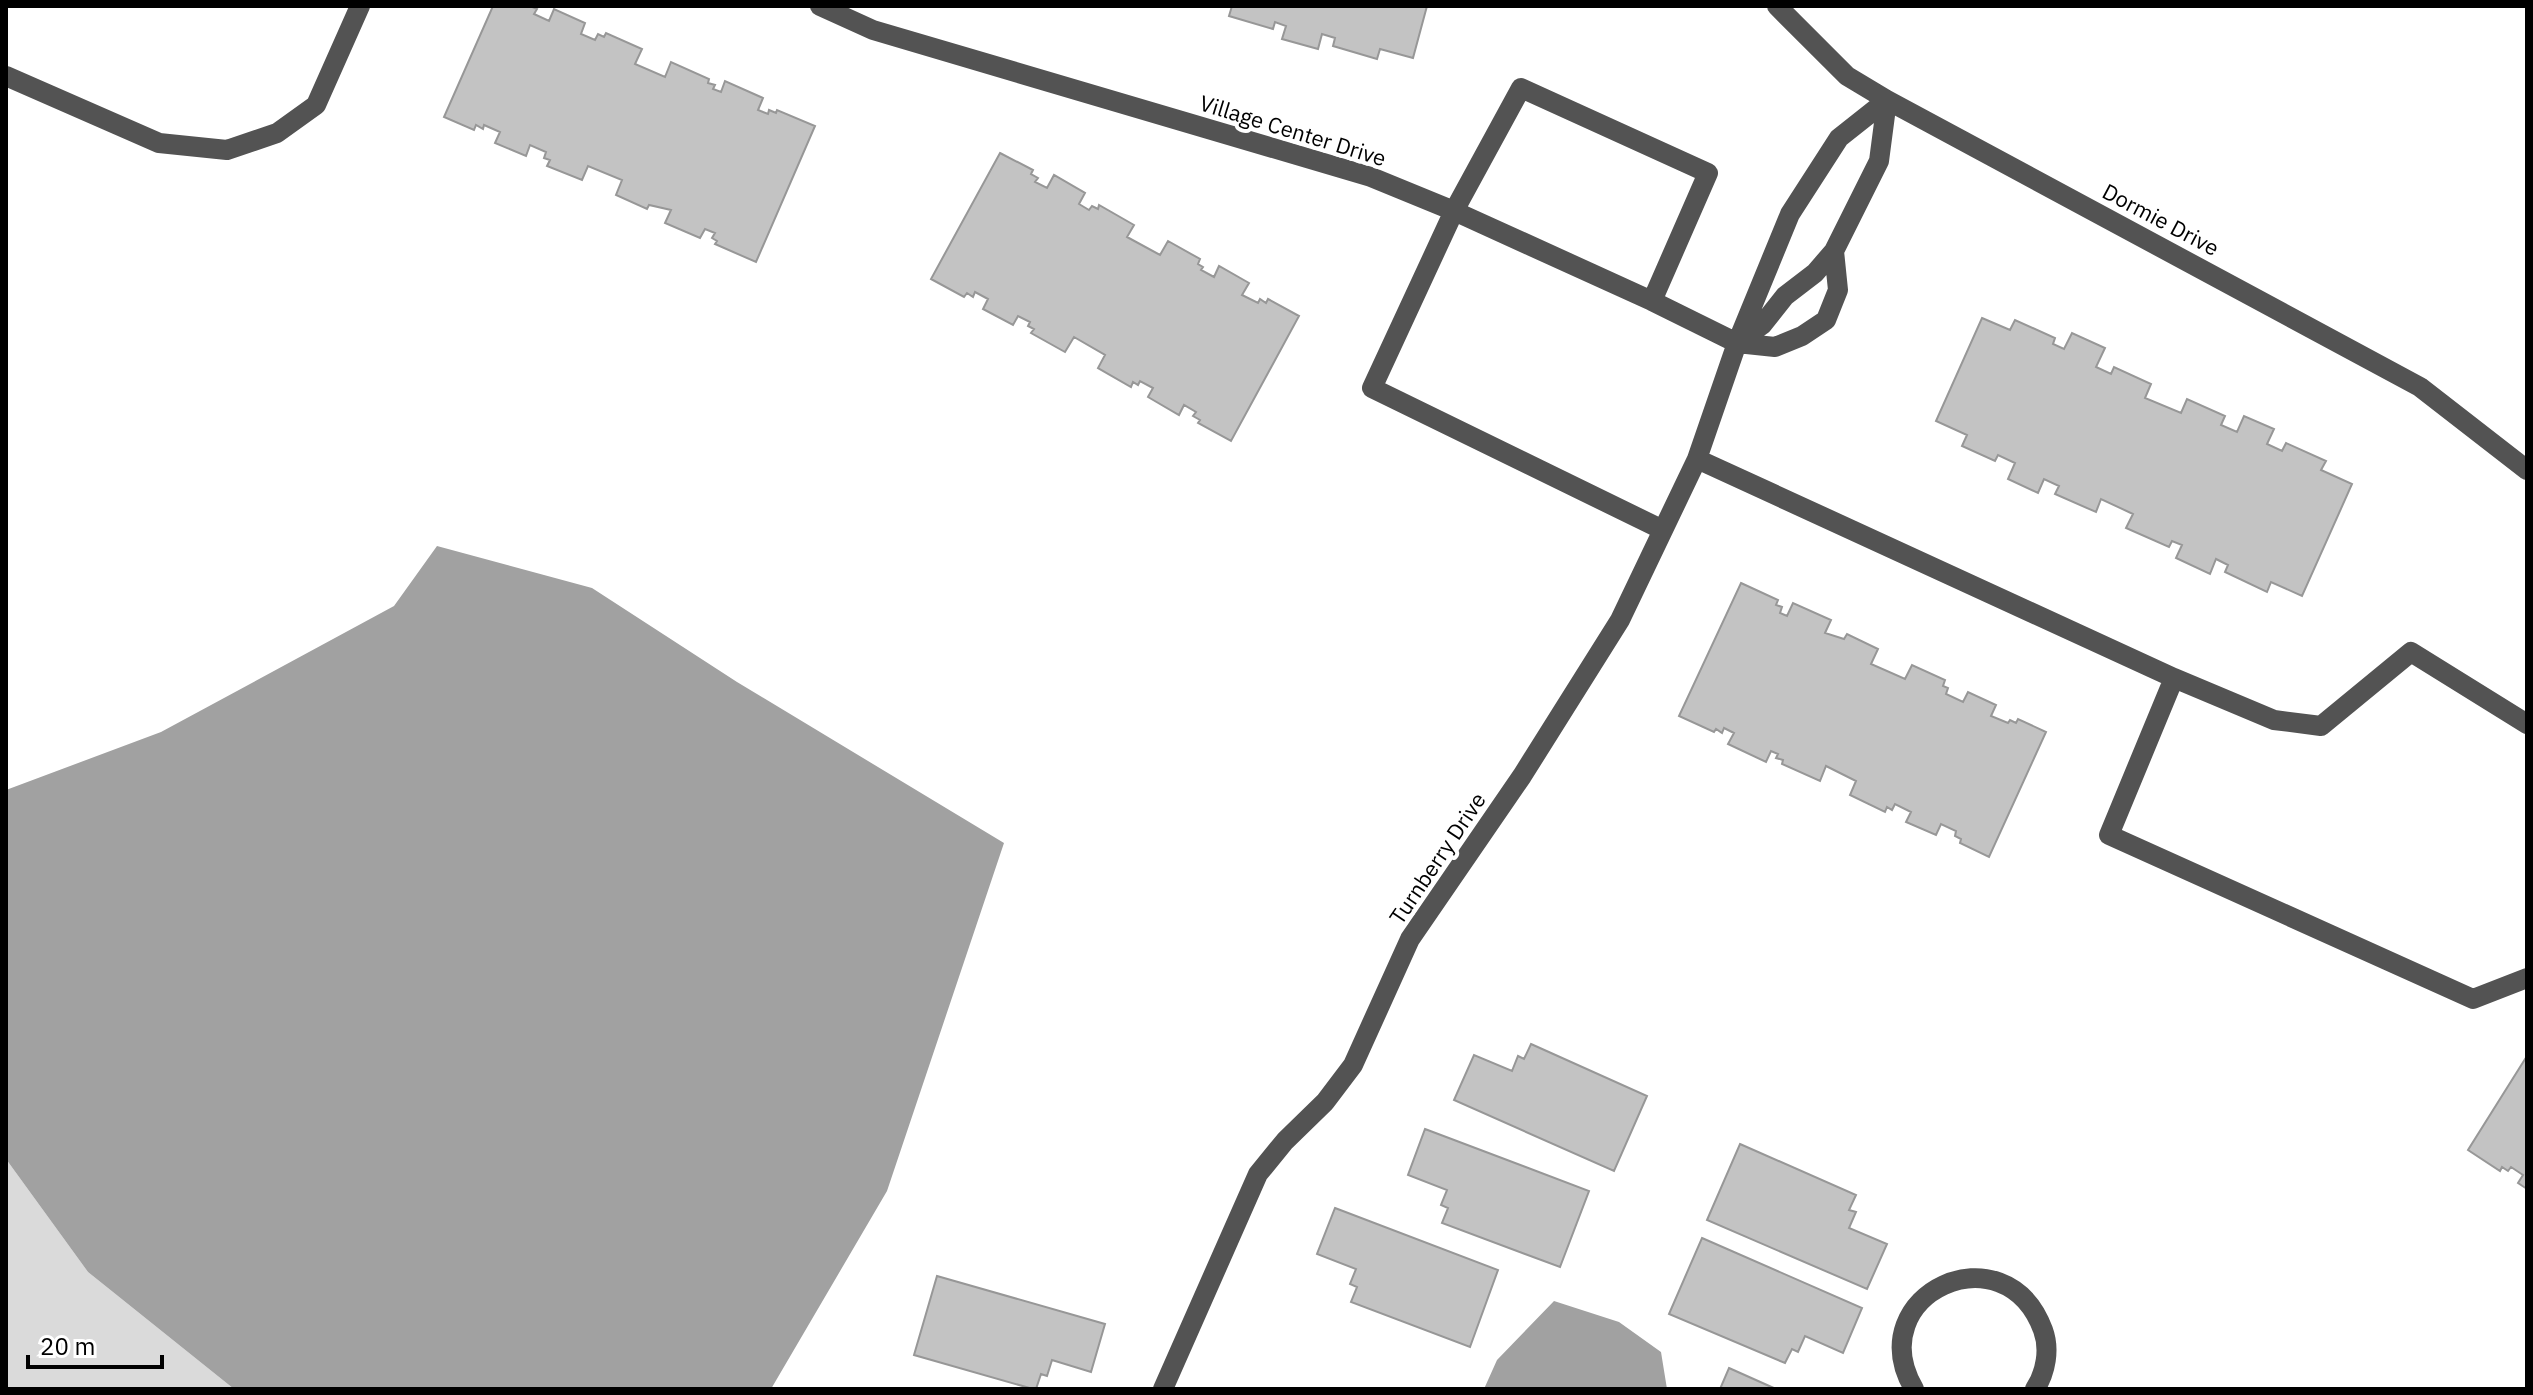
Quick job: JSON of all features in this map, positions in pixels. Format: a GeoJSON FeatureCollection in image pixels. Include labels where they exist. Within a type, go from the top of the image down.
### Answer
{"type":"FeatureCollection","features":[{"type":"Feature","properties":{"kind":"street"},"geometry":{"type":"LineString","coordinates":[[6,76],[159,143],[227,150],[277,133],[316,105],[360,6]]}},
{"type":"Feature","properties":{"kind":"street","name":"Village Center Drive"},"geometry":{"type":"LineString","coordinates":[[820,6],[873,30],[1371,177],[1454,211],[1737,343]]}},
{"type":"Feature","properties":{"kind":"street","name":"Dormie Drive"},"geometry":{"type":"LineString","coordinates":[[1777,6],[1847,76],[2420,387],[2527,470]]}},
{"type":"Feature","properties":{"kind":"street"},"geometry":{"type":"LineString","coordinates":[[1652,301],[1708,173],[1521,88],[1454,211],[1372,388],[1663,530]]}},
{"type":"Feature","properties":{"kind":"street"},"geometry":{"type":"LineString","coordinates":[[1737,343],[1762,325],[1785,296],[1815,273],[1834,251],[1879,161],[1887,100]]}},
{"type":"Feature","properties":{"kind":"street","name":"Turnberry Drive"},"geometry":{"type":"LineString","coordinates":[[1163,1389],[1258,1174],[1285,1141],[1325,1102],[1353,1065],[1410,939],[1522,776],[1620,620],[1697,459],[1737,343],[1790,214],[1839,138],[1887,100]]}},
{"type":"Feature","properties":{"kind":"street"},"geometry":{"type":"LineString","coordinates":[[1737,343],[1775,347],[1802,336],[1826,320],[1838,290],[1834,251]]}},
{"type":"Feature","properties":{"kind":"street"},"geometry":{"type":"LineString","coordinates":[[1697,459],[2174,678],[2274,720],[2321,726],[2411,652],[2527,724]]}},
{"type":"Feature","properties":{"kind":"street"},"geometry":{"type":"LineString","coordinates":[[2174,678],[2109,835],[2473,999],[2527,978]]}},
{"type":"Feature","properties":{"kind":"street"},"geometry":{"type":"LineString","coordinates":[[1914,1389],[1905,1374],[1901,1351],[1905,1327],[1916,1305],[1933,1289],[1955,1279],[1979,1277],[2002,1283],[2023,1296],[2037,1314],[2046,1338],[2046,1361],[2035,1389]]}},
{"type":"Feature","properties":{"kind":"shaded area"},"geometry":{"type":"Polygon","coordinates":[[[437,546],[592,588],[737,682],[1004,843],[887,1191],[771,1389],[234,1389],[88,1272],[6,1159],[6,790],[161,732],[394,606],[437,546]]]}},
{"type":"Feature","properties":{"kind":"shaded area"},"geometry":{"type":"Polygon","coordinates":[[[6,1159],[88,1272],[234,1389],[6,1389],[6,1159]]]}},
{"type":"Feature","properties":{"kind":"shaded area"},"geometry":{"type":"Polygon","coordinates":[[[1554,1301],[1619,1322],[1661,1352],[1667,1389],[1484,1389],[1497,1360],[1554,1301]]]}},
{"type":"Feature","properties":{"kind":"building"},"geometry":{"type":"Polygon","coordinates":[[[493,6],[530,6],[537,9],[534,14],[549,21],[554,9],[585,23],[581,34],[595,40],[598,34],[604,37],[606,33],[642,49],[635,64],[665,77],[671,62],[709,79],[708,83],[715,85],[713,89],[721,92],[725,81],[763,98],[758,110],[768,114],[769,110],[776,113],[777,110],[815,126],[756,262],[715,244],[717,241],[712,238],[715,233],[705,229],[700,238],[665,223],[671,210],[649,205],[647,209],[616,195],[622,180],[588,166],[582,180],[547,166],[550,160],[544,158],[546,152],[530,145],[526,156],[495,143],[500,132],[484,125],[483,129],[476,125],[474,130],[444,117],[493,6]]]}},
{"type":"Feature","properties":{"kind":"building"},"geometry":{"type":"Polygon","coordinates":[[[1232,6],[1427,6],[1413,58],[1380,49],[1377,59],[1333,46],[1335,38],[1322,34],[1318,49],[1282,39],[1286,26],[1275,22],[1273,29],[1229,16],[1232,6]]]}},
{"type":"Feature","properties":{"kind":"building"},"geometry":{"type":"Polygon","coordinates":[[[1000,153],[1033,170],[1031,174],[1038,178],[1035,182],[1047,188],[1054,175],[1085,193],[1079,204],[1089,210],[1092,206],[1098,209],[1099,205],[1134,225],[1127,237],[1160,255],[1168,241],[1200,259],[1198,264],[1203,267],[1201,270],[1214,277],[1219,266],[1249,283],[1242,295],[1258,303],[1260,299],[1266,303],[1268,299],[1299,316],[1231,441],[1198,423],[1200,420],[1193,416],[1196,412],[1184,405],[1179,415],[1148,397],[1153,388],[1140,381],[1138,385],[1133,382],[1131,387],[1098,368],[1105,355],[1074,337],[1065,352],[1031,333],[1034,329],[1028,326],[1030,322],[1018,316],[1013,325],[983,309],[988,299],[975,292],[973,297],[967,293],[964,297],[931,279],[1000,153]]]}},
{"type":"Feature","properties":{"kind":"building"},"geometry":{"type":"Polygon","coordinates":[[[1982,318],[2010,330],[2015,320],[2055,338],[2053,344],[2064,349],[2072,333],[2105,348],[2096,367],[2111,374],[2114,367],[2151,384],[2145,398],[2181,413],[2187,399],[2225,416],[2221,425],[2237,432],[2244,416],[2274,429],[2267,444],[2282,451],[2286,443],[2326,461],[2321,470],[2352,484],[2302,596],[2271,582],[2267,592],[2225,572],[2228,565],[2216,559],[2210,574],[2176,558],[2182,545],[2172,541],[2169,547],[2126,528],[2133,514],[2101,499],[2096,512],[2055,494],[2059,486],[2044,479],[2038,493],[2008,479],[2015,463],[1998,455],[1995,461],[1962,446],[1967,435],[1936,421],[1982,318]]]}},
{"type":"Feature","properties":{"kind":"building"},"geometry":{"type":"Polygon","coordinates":[[[1741,583],[1778,600],[1776,605],[1782,607],[1780,613],[1787,616],[1793,603],[1831,620],[1825,633],[1844,639],[1847,634],[1878,649],[1871,664],[1905,679],[1912,665],[1945,680],[1943,686],[1948,688],[1946,694],[1963,702],[1968,692],[1996,705],[1991,716],[2008,723],[2010,720],[2016,723],[2018,719],[2046,732],[1989,857],[1960,843],[1961,839],[1955,836],[1956,831],[1941,824],[1936,835],[1906,822],[1911,812],[1895,804],[1892,810],[1887,807],[1885,812],[1850,795],[1856,781],[1826,766],[1820,781],[1782,764],[1783,760],[1776,758],[1778,754],[1771,751],[1766,762],[1728,744],[1734,733],[1724,728],[1722,733],[1716,729],[1714,732],[1679,716],[1741,583]]]}},
{"type":"Feature","properties":{"kind":"building"},"geometry":{"type":"Polygon","coordinates":[[[1531,1044],[1647,1096],[1614,1171],[1454,1100],[1474,1055],[1512,1071],[1518,1056],[1524,1059],[1531,1044]]]}},
{"type":"Feature","properties":{"kind":"building"},"geometry":{"type":"Polygon","coordinates":[[[2527,1056],[2527,1189],[2518,1183],[2523,1175],[2511,1167],[2508,1171],[2502,1167],[2500,1171],[2468,1150],[2527,1056]]]}},
{"type":"Feature","properties":{"kind":"building"},"geometry":{"type":"Polygon","coordinates":[[[1425,1129],[1589,1191],[1560,1267],[1442,1223],[1448,1208],[1441,1205],[1447,1190],[1408,1175],[1425,1129]]]}},
{"type":"Feature","properties":{"kind":"building"},"geometry":{"type":"Polygon","coordinates":[[[1740,1144],[1856,1195],[1849,1210],[1856,1212],[1849,1228],[1887,1244],[1867,1289],[1707,1220],[1740,1144]]]}},
{"type":"Feature","properties":{"kind":"building"},"geometry":{"type":"Polygon","coordinates":[[[1335,1208],[1498,1270],[1470,1347],[1351,1302],[1357,1287],[1350,1284],[1356,1269],[1317,1254],[1335,1208]]]}},
{"type":"Feature","properties":{"kind":"building"},"geometry":{"type":"Polygon","coordinates":[[[1702,1238],[1862,1308],[1843,1353],[1805,1336],[1798,1352],[1792,1349],[1785,1363],[1669,1314],[1702,1238]]]}},
{"type":"Feature","properties":{"kind":"building"},"geometry":{"type":"Polygon","coordinates":[[[937,1276],[1105,1324],[1091,1372],[1052,1360],[1047,1376],[1041,1374],[1036,1389],[1033,1389],[914,1355],[937,1276]]]}},
{"type":"Feature","properties":{"kind":"building"},"geometry":{"type":"Polygon","coordinates":[[[1729,1368],[1776,1389],[1720,1389],[1729,1368]]]}}]}
